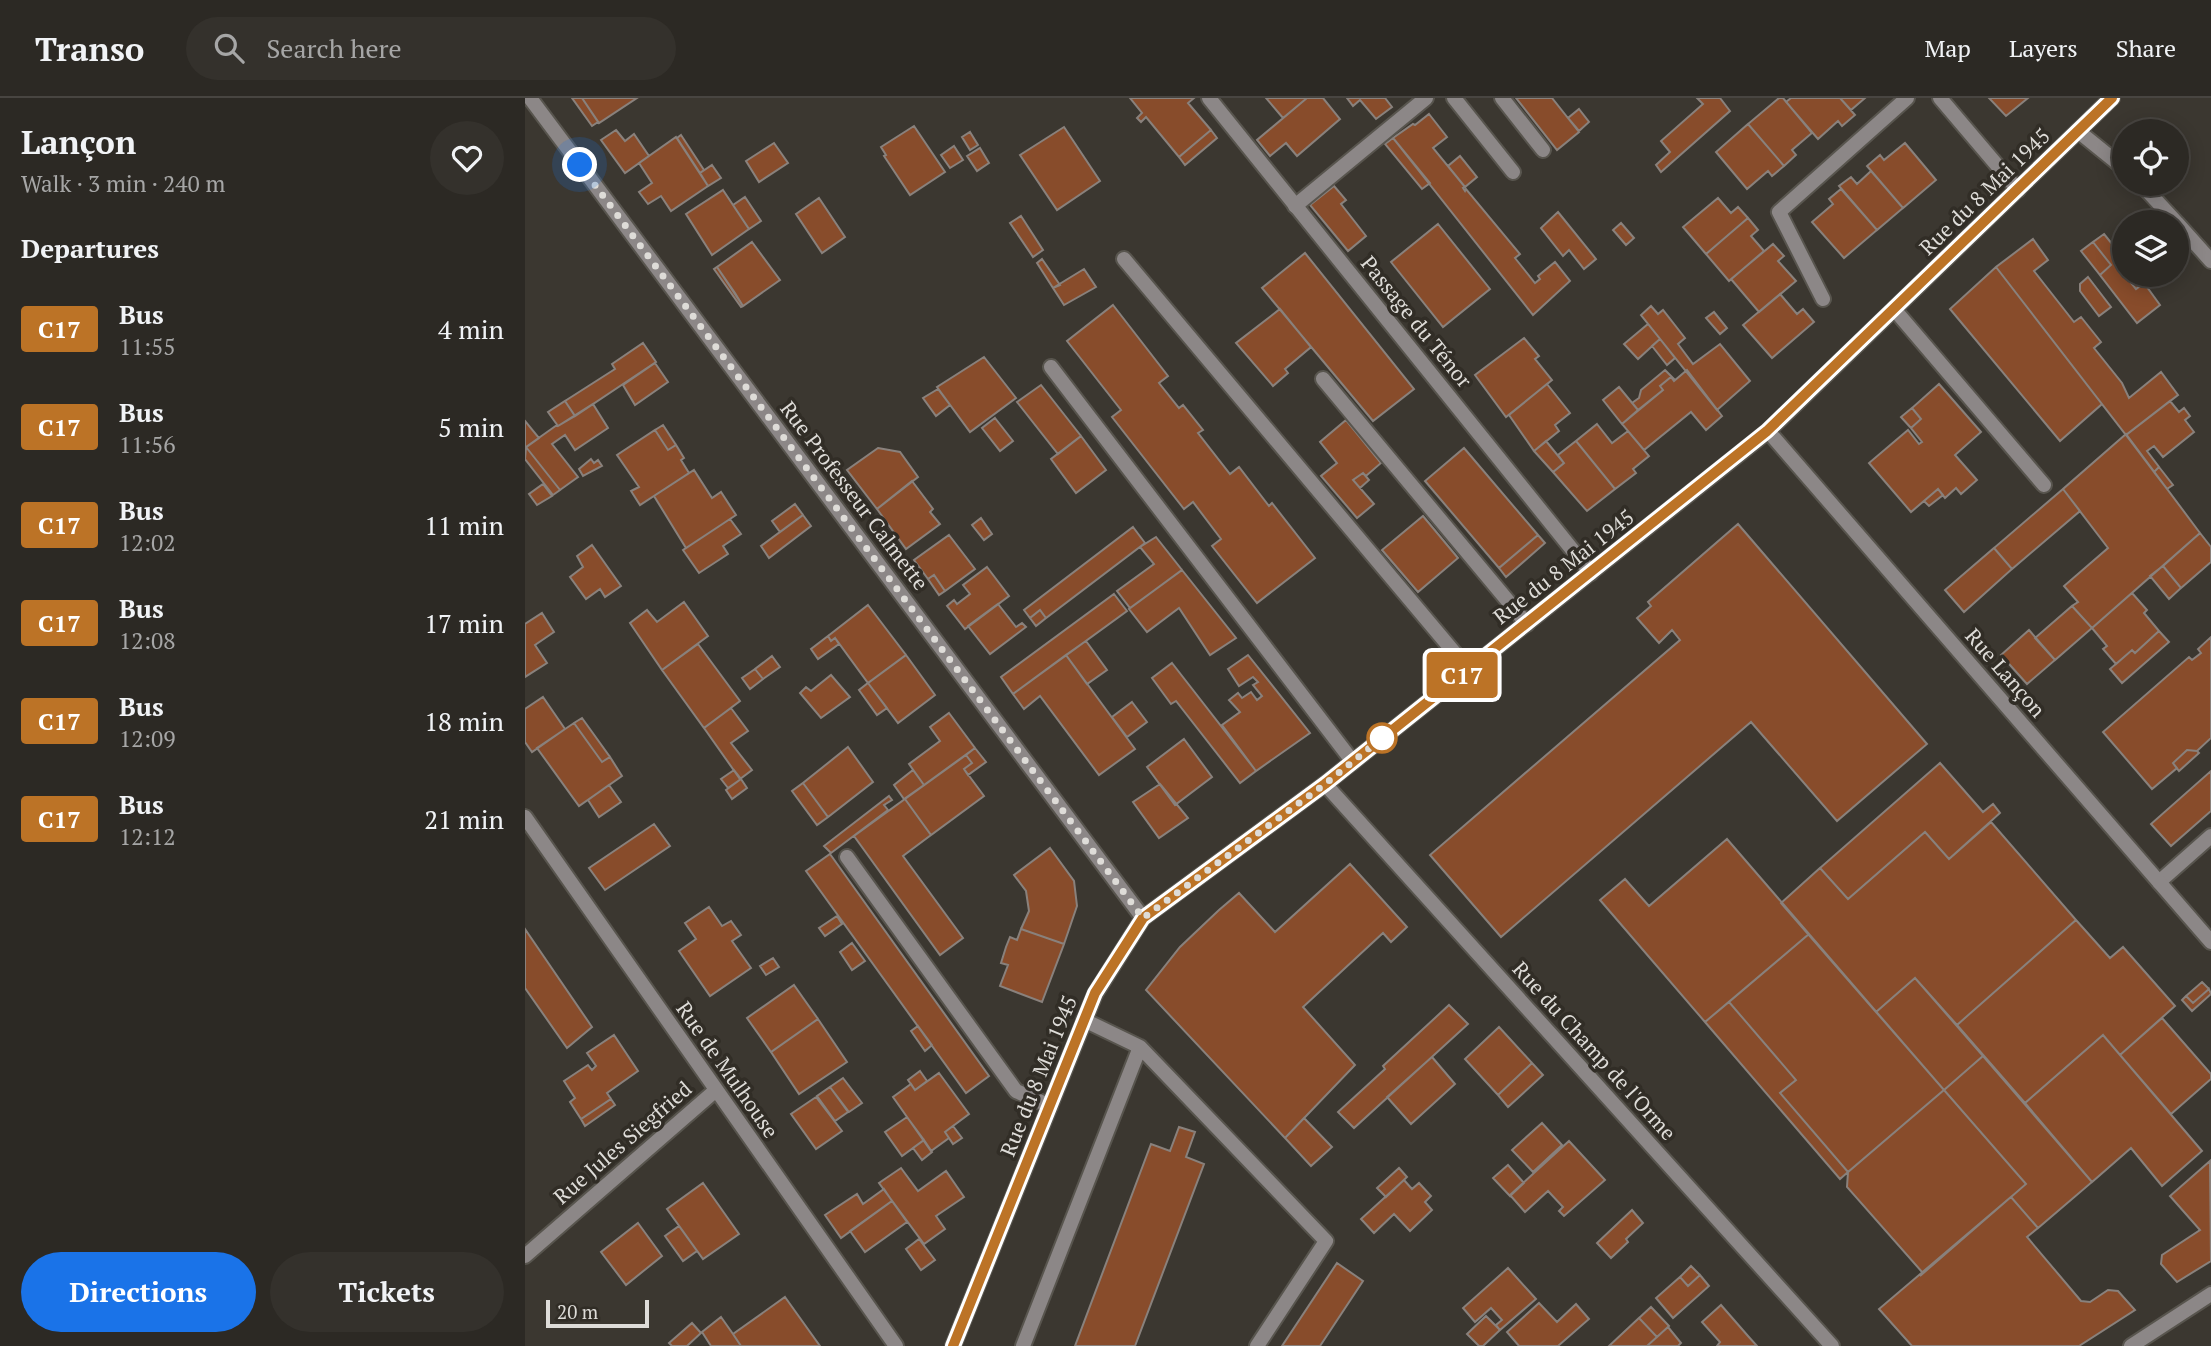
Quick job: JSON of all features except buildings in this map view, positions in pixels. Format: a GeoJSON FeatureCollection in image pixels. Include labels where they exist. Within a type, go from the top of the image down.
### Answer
{"type":"FeatureCollection","features":[{"type":"Feature","properties":{"kind":"street","name":"Rue Professeur Calmette"},"geometry":{"type":"LineString","coordinates":[[530,98],[1143,918]]}},
{"type":"Feature","properties":{"kind":"street","name":"Passage du Ténor"},"geometry":{"type":"LineString","coordinates":[[1209,98],[1591,573]]}},
{"type":"Feature","properties":{"kind":"street"},"geometry":{"type":"LineString","coordinates":[[1295,206],[1426,98]]}},
{"type":"Feature","properties":{"kind":"street"},"geometry":{"type":"LineString","coordinates":[[1454,98],[1513,172]]}},
{"type":"Feature","properties":{"kind":"street"},"geometry":{"type":"LineString","coordinates":[[1502,98],[1543,150]]}},
{"type":"Feature","properties":{"kind":"street"},"geometry":{"type":"LineString","coordinates":[[1823,299],[1779,212],[1907,98]]}},
{"type":"Feature","properties":{"kind":"street"},"geometry":{"type":"LineString","coordinates":[[1940,98],[2018,190]]}},
{"type":"Feature","properties":{"kind":"street","name":"Rue du 8 Mai 1945"},"geometry":{"type":"LineString","coordinates":[[953,1346],[1095,993],[1143,918],[1325,784],[1767,431],[2112,98]]}},
{"type":"Feature","properties":{"kind":"street"},"geometry":{"type":"LineString","coordinates":[[2078,131],[2112,158]]}},
{"type":"Feature","properties":{"kind":"street"},"geometry":{"type":"LineString","coordinates":[[2152,196],[2164,210]]}},
{"type":"Feature","properties":{"kind":"street"},"geometry":{"type":"LineString","coordinates":[[2189,237],[2211,261]]}},
{"type":"Feature","properties":{"kind":"street"},"geometry":{"type":"LineString","coordinates":[[1124,259],[1469,670]]}},
{"type":"Feature","properties":{"kind":"street"},"geometry":{"type":"LineString","coordinates":[[1894,309],[2045,485]]}},
{"type":"Feature","properties":{"kind":"street"},"geometry":{"type":"LineString","coordinates":[[1051,367],[1353,762]]}},
{"type":"Feature","properties":{"kind":"street"},"geometry":{"type":"LineString","coordinates":[[1323,380],[1527,624]]}},
{"type":"Feature","properties":{"kind":"street","name":"Rue Lançon"},"geometry":{"type":"LineString","coordinates":[[1767,431],[2211,942]]}},
{"type":"Feature","properties":{"kind":"street","name":"Rue du Champ de l'Orme"},"geometry":{"type":"LineString","coordinates":[[1325,784],[1832,1346]]}},
{"type":"Feature","properties":{"kind":"street","name":"Rue de Mulhouse"},"geometry":{"type":"LineString","coordinates":[[525,817],[896,1346]]}},
{"type":"Feature","properties":{"kind":"street"},"geometry":{"type":"LineString","coordinates":[[2159,882],[2211,836]]}},
{"type":"Feature","properties":{"kind":"street"},"geometry":{"type":"LineString","coordinates":[[847,857],[1016,1091],[1050,1106]]}},
{"type":"Feature","properties":{"kind":"street"},"geometry":{"type":"LineString","coordinates":[[1084,1020],[1140,1047],[1326,1241],[1257,1346]]}},
{"type":"Feature","properties":{"kind":"street"},"geometry":{"type":"LineString","coordinates":[[1023,1346],[1140,1047]]}},
{"type":"Feature","properties":{"kind":"street","name":"Rue Jules Siegfried"},"geometry":{"type":"LineString","coordinates":[[525,1256],[716,1090]]}},
{"type":"Feature","properties":{"kind":"street"},"geometry":{"type":"LineString","coordinates":[[2131,1346],[2211,1294]]}},
{"type":"Feature","properties":{"kind":"bus line","name":"C17"},"geometry":{"type":"LineString","coordinates":[[953,1346],[1095,993],[1143,918],[1325,784],[1767,431],[2112,98]]}},
{"type":"Feature","properties":{"kind":"route"},"geometry":{"type":"LineString","coordinates":[[580,165],[1143,918],[1325,784],[1382,738]]}}]}
